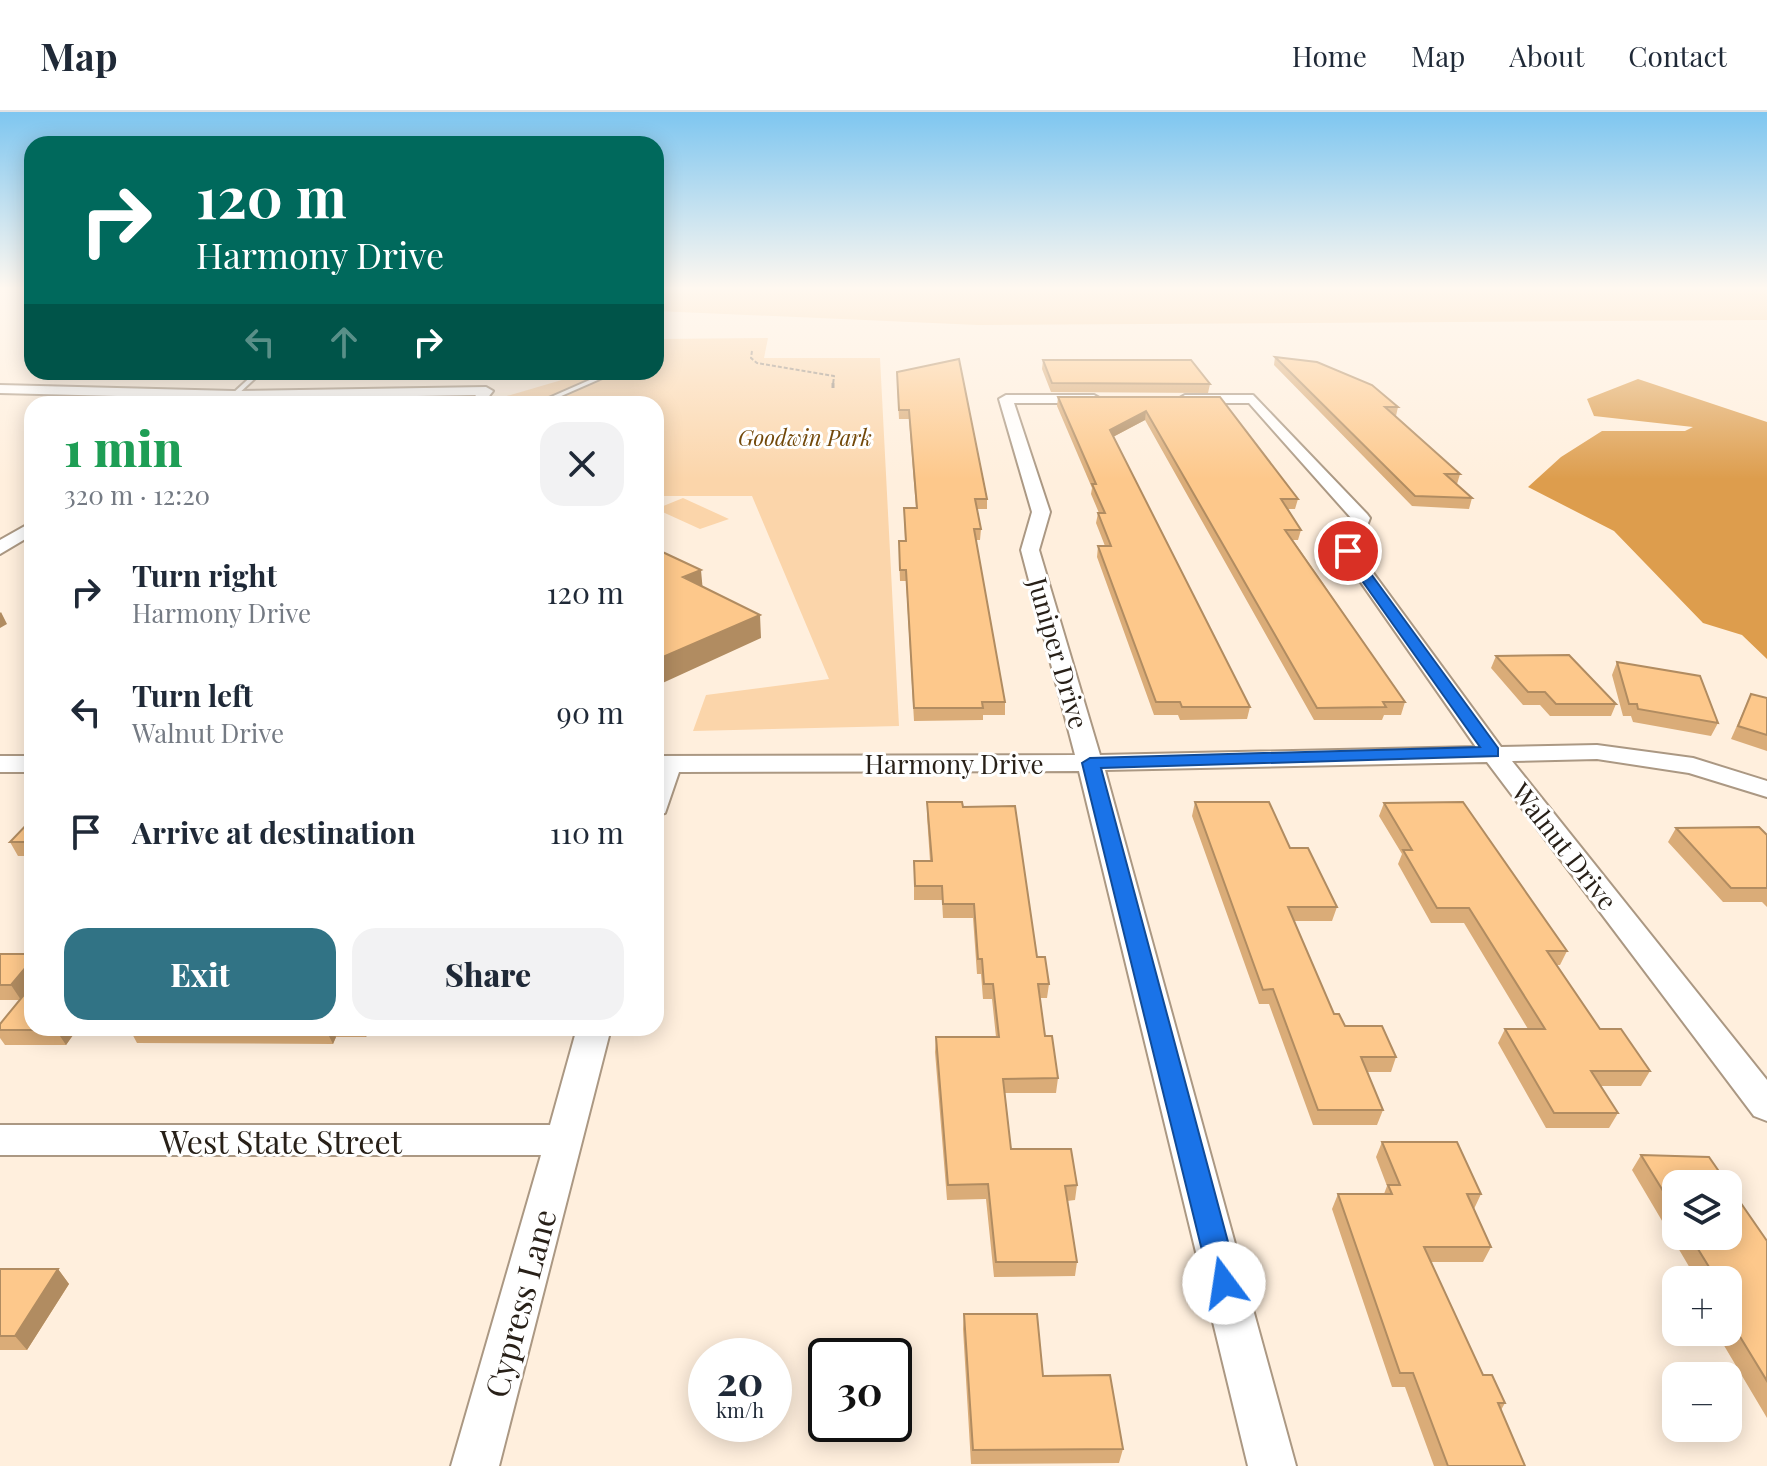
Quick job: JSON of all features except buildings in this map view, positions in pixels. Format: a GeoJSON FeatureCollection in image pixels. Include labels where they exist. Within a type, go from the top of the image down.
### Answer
{"type":"FeatureCollection","features":[{"type":"Feature","properties":{"kind":"street"},"geometry":{"type":"LineString","coordinates":[[0,389],[316,396]]}},
{"type":"Feature","properties":{"kind":"street"},"geometry":{"type":"LineString","coordinates":[[0,398],[20,389]]}},
{"type":"Feature","properties":{"kind":"street","name":"Juniper Drive"},"geometry":{"type":"LineString","coordinates":[[1114,399],[1006,399],[1041,512],[1030,550],[1090,763],[1272,1466]]}},
{"type":"Feature","properties":{"kind":"street","name":"Walnut Drive"},"geometry":{"type":"LineString","coordinates":[[1161,399],[1253,399],[1361,518],[1348,551],[1492,752],[1767,1106]]}},
{"type":"Feature","properties":{"kind":"street"},"geometry":{"type":"LineString","coordinates":[[0,548],[24,532]]}},
{"type":"Feature","properties":{"kind":"street","name":"Harmony Drive"},"geometry":{"type":"LineString","coordinates":[[664,764],[1090,763],[1597,752],[1642,756],[1693,766],[1767,789]]}},
{"type":"Feature","properties":{"kind":"street"},"geometry":{"type":"LineString","coordinates":[[0,764],[24,764]]}},
{"type":"Feature","properties":{"kind":"street","name":"Cypress Lane"},"geometry":{"type":"LineString","coordinates":[[475,1466],[592,1036]]}},
{"type":"Feature","properties":{"kind":"street","name":"West State Street"},"geometry":{"type":"LineString","coordinates":[[0,1140],[562,1140]]}},
{"type":"Feature","properties":{"kind":"lane"},"geometry":{"type":"LineString","coordinates":[[234,395],[250,380]]}},
{"type":"Feature","properties":{"kind":"lane"},"geometry":{"type":"LineString","coordinates":[[557,396],[594,380]]}},
{"type":"Feature","properties":{"kind":"path"},"geometry":{"type":"LineString","coordinates":[[752,352],[751,358],[757,364],[834,376],[833,388]]}},
{"type":"Feature","properties":{"kind":"green space","name":"Goodwin Park"},"geometry":{"type":"Polygon","coordinates":[[[664,352],[765,352],[764,358],[880,358],[899,726],[693,731],[706,695],[829,679],[752,496],[664,496],[664,396],[507,396],[562,380],[664,380],[664,352]]]}},
{"type":"Feature","properties":{"kind":"green space"},"geometry":{"type":"Polygon","coordinates":[[[683,498],[729,519],[700,529],[664,513],[664,506],[683,498]]]}},
{"type":"Feature","properties":{"kind":"shaded area"},"geometry":{"type":"Polygon","coordinates":[[[1638,379],[1767,422],[1767,659],[1742,635],[1703,623],[1614,531],[1528,487],[1561,457],[1602,431],[1685,431],[1693,427],[1594,416],[1587,399],[1638,379]]]}},
{"type":"Feature","properties":{"kind":"route"},"geometry":{"type":"LineString","coordinates":[[1224,1283],[1090,763],[1492,752],[1348,551]]}}]}
